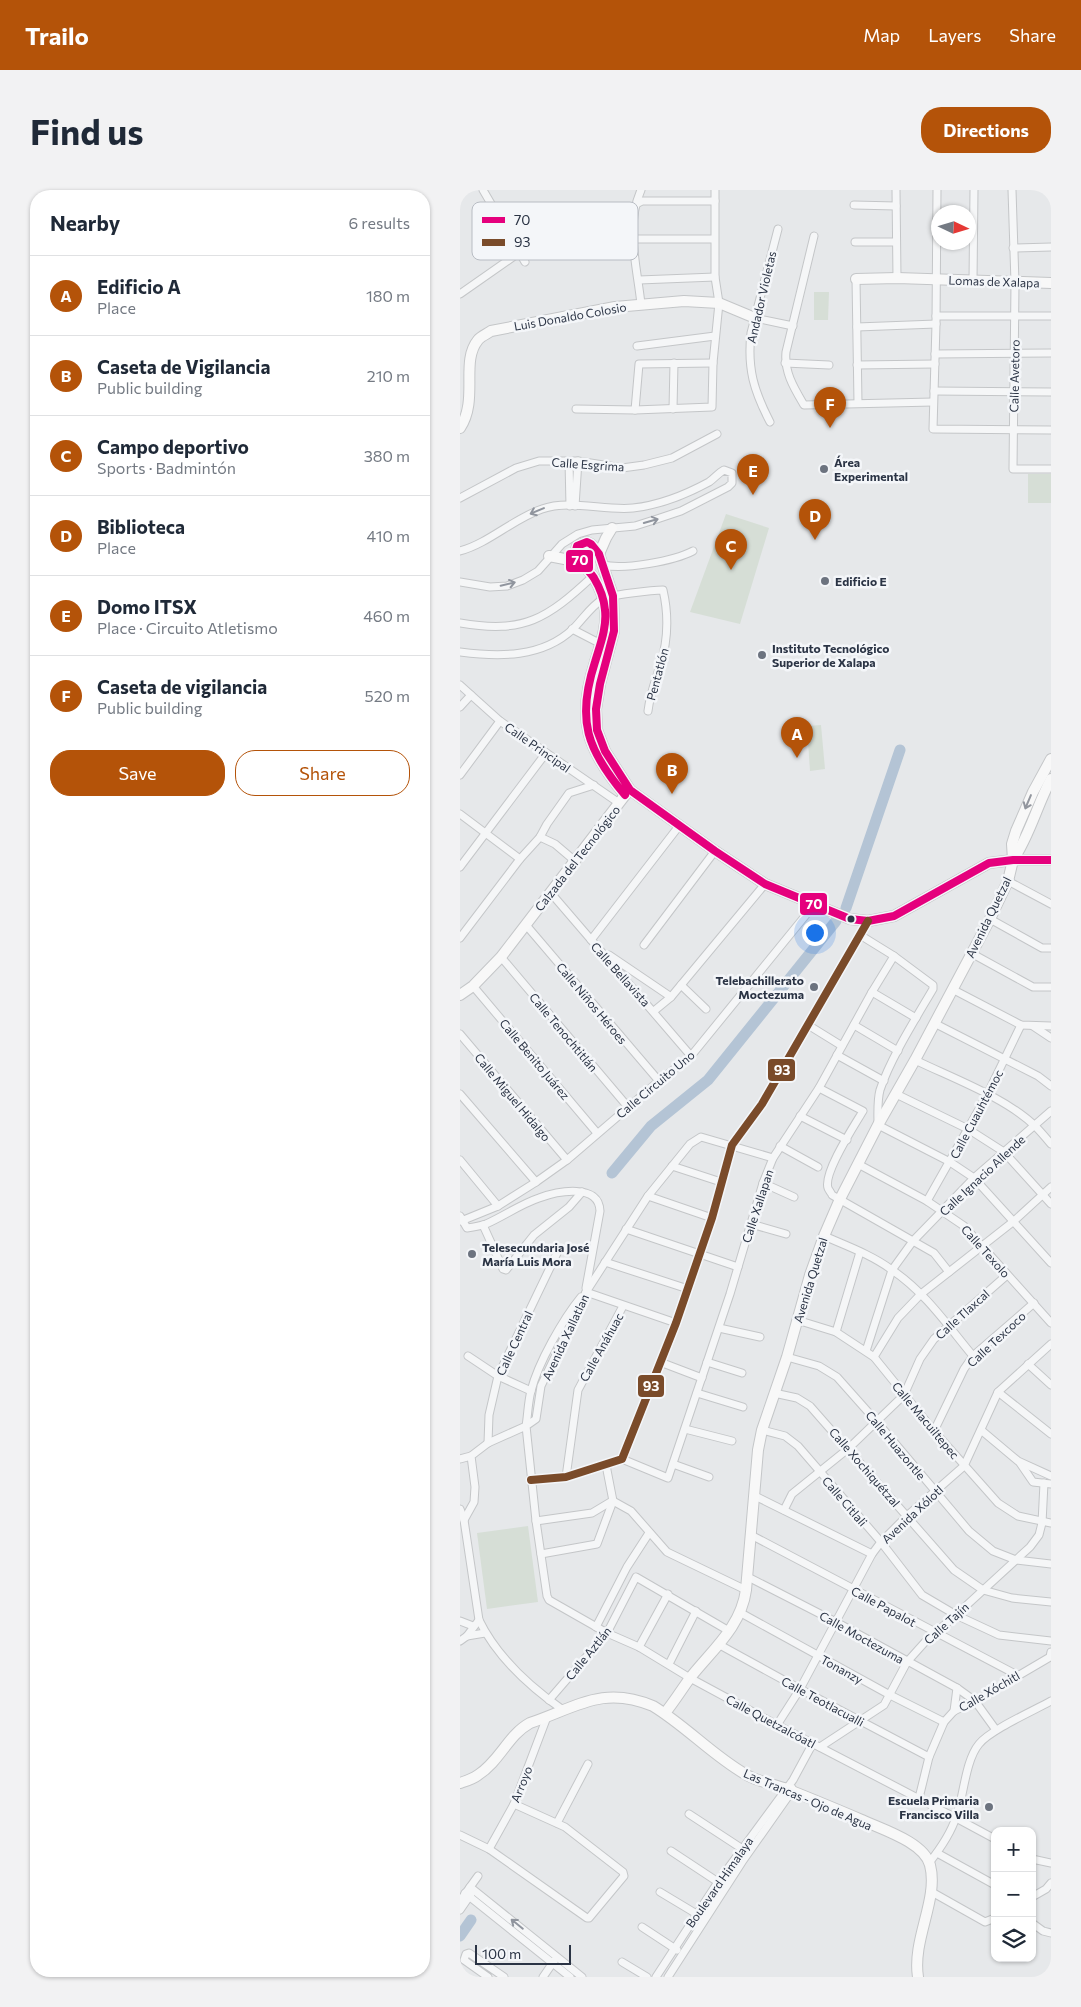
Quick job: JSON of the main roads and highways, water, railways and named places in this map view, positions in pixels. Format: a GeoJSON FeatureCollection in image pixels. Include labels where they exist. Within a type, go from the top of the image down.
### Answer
{"type":"FeatureCollection","features":[{"type":"Feature","properties":{"kind":"waterway"},"geometry":{"type":"LineString","coordinates":[[846,908],[900,750]]}},
{"type":"Feature","properties":{"kind":"waterway"},"geometry":{"type":"LineString","coordinates":[[612,1173],[651,1126],[708,1080],[836,921]]}},
{"type":"Feature","properties":{"kind":"waterway"},"geometry":{"type":"LineString","coordinates":[[460,1936],[471,1920]]}},
{"type":"Feature","properties":{"kind":"place","name":"Caseta de vigilancia"},"geometry":{"type":"Point","coordinates":[830,428]}},
{"type":"Feature","properties":{"kind":"place","name":"Área Experimental"},"geometry":{"type":"Point","coordinates":[824,469]}},
{"type":"Feature","properties":{"kind":"place","name":"Domo ITSX"},"geometry":{"type":"Point","coordinates":[753,495]}},
{"type":"Feature","properties":{"kind":"place","name":"Biblioteca"},"geometry":{"type":"Point","coordinates":[815,540]}},
{"type":"Feature","properties":{"kind":"place","name":"Campo deportivo"},"geometry":{"type":"Point","coordinates":[731,570]}},
{"type":"Feature","properties":{"kind":"place","name":"Edificio E"},"geometry":{"type":"Point","coordinates":[825,581]}},
{"type":"Feature","properties":{"kind":"place","name":"Instituto Tecnológico Superior de Xalapa"},"geometry":{"type":"Point","coordinates":[762,655]}},
{"type":"Feature","properties":{"kind":"place","name":"Edificio A"},"geometry":{"type":"Point","coordinates":[797,758]}},
{"type":"Feature","properties":{"kind":"place","name":"Caseta de Vigilancia"},"geometry":{"type":"Point","coordinates":[672,794]}},
{"type":"Feature","properties":{"kind":"place","name":"Telebachillerato Moctezuma"},"geometry":{"type":"Point","coordinates":[814,987]}},
{"type":"Feature","properties":{"kind":"place","name":"Telesecundaria José María Luis Mora"},"geometry":{"type":"Point","coordinates":[472,1254]}},
{"type":"Feature","properties":{"kind":"place","name":"Escuela Primaria Francisco Villa"},"geometry":{"type":"Point","coordinates":[989,1807]}}]}
